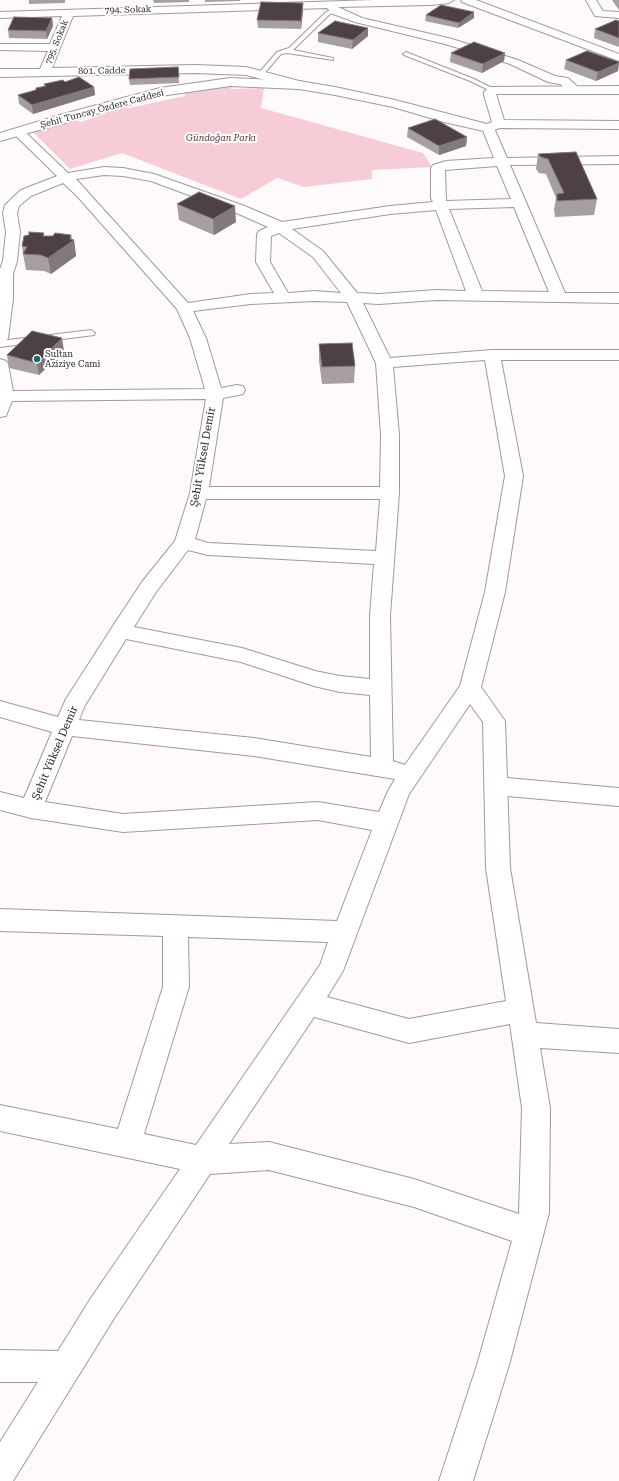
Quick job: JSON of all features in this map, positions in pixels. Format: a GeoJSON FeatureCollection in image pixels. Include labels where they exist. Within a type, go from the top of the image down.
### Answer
{"type":"FeatureCollection","features":[{"type":"Feature","properties":{"kind":"street","name":"794. Sokak"},"geometry":{"type":"LineString","coordinates":[[0,15],[69,12],[333,8],[449,0]]}},
{"type":"Feature","properties":{"kind":"street"},"geometry":{"type":"LineString","coordinates":[[466,0],[619,58]]}},
{"type":"Feature","properties":{"kind":"street"},"geometry":{"type":"LineString","coordinates":[[592,0],[599,14],[619,15]]}},
{"type":"Feature","properties":{"kind":"street"},"geometry":{"type":"LineString","coordinates":[[333,8],[374,24],[448,41],[514,62],[552,79],[564,81],[575,90]]}},
{"type":"Feature","properties":{"kind":"street","name":"795. Sokak"},"geometry":{"type":"LineString","coordinates":[[45,72],[69,12]]}},
{"type":"Feature","properties":{"kind":"street"},"geometry":{"type":"LineString","coordinates":[[433,28],[461,33]]}},
{"type":"Feature","properties":{"kind":"street"},"geometry":{"type":"LineString","coordinates":[[0,47],[55,48]]}},
{"type":"Feature","properties":{"kind":"street"},"geometry":{"type":"LineString","coordinates":[[556,68],[568,77],[567,80],[564,81]]}},
{"type":"Feature","properties":{"kind":"street","name":"801. Cadde"},"geometry":{"type":"LineString","coordinates":[[0,73],[195,69],[246,71],[299,85]]}},
{"type":"Feature","properties":{"kind":"street","name":"Şehit Tuncay Özdere Caddesi"},"geometry":{"type":"LineString","coordinates":[[0,137],[19,133],[67,117],[160,92],[230,82],[299,85],[335,91],[395,104],[448,119],[493,126],[619,125]]}},
{"type":"Feature","properties":{"kind":"street"},"geometry":{"type":"LineString","coordinates":[[559,297],[502,163],[493,126],[490,92],[492,90],[619,90]]}},
{"type":"Feature","properties":{"kind":"street","name":"Şehit Yüksel Demir"},"geometry":{"type":"LineString","coordinates":[[19,133],[66,177],[184,308],[198,338],[215,394],[199,493],[184,543],[149,587],[74,705],[31,809]]}},
{"type":"Feature","properties":{"kind":"street"},"geometry":{"type":"LineString","coordinates":[[476,296],[438,198],[438,168],[446,165],[519,161],[619,160]]}},
{"type":"Feature","properties":{"kind":"street"},"geometry":{"type":"LineString","coordinates":[[0,338],[5,299],[3,274],[10,260],[13,232],[5,214],[12,205],[26,193],[66,177],[104,171],[138,174],[154,178],[236,208],[280,227],[318,254],[353,298],[384,363],[390,434],[390,493],[380,616],[382,768]]}},
{"type":"Feature","properties":{"kind":"street"},"geometry":{"type":"LineString","coordinates":[[284,298],[263,262],[264,234],[280,227],[390,210],[441,205],[520,203]]}},
{"type":"Feature","properties":{"kind":"street"},"geometry":{"type":"LineString","coordinates":[[184,308],[251,299],[314,296],[378,299],[437,295],[619,298]]}},
{"type":"Feature","properties":{"kind":"street"},"geometry":{"type":"LineString","coordinates":[[384,363],[492,355],[619,355]]}},
{"type":"Feature","properties":{"kind":"street"},"geometry":{"type":"LineString","coordinates":[[0,1472],[102,1309],[330,971],[399,791],[470,688],[495,592],[514,476],[492,355]]}},
{"type":"Feature","properties":{"kind":"street"},"geometry":{"type":"LineString","coordinates":[[0,364],[2,404],[37,395],[215,394],[237,390]]}},
{"type":"Feature","properties":{"kind":"street"},"geometry":{"type":"LineString","coordinates":[[199,493],[390,493]]}},
{"type":"Feature","properties":{"kind":"street"},"geometry":{"type":"LineString","coordinates":[[184,543],[208,549],[385,558]]}},
{"type":"Feature","properties":{"kind":"street"},"geometry":{"type":"LineString","coordinates":[[120,632],[242,654],[314,678],[340,684],[381,688]]}},
{"type":"Feature","properties":{"kind":"street"},"geometry":{"type":"LineString","coordinates":[[456,1481],[493,1365],[534,1213],[536,1108],[498,868],[494,721],[470,688]]}},
{"type":"Feature","properties":{"kind":"street"},"geometry":{"type":"LineString","coordinates":[[0,709],[65,727],[254,747],[411,773]]}},
{"type":"Feature","properties":{"kind":"street"},"geometry":{"type":"LineString","coordinates":[[496,786],[619,797]]}},
{"type":"Feature","properties":{"kind":"street"},"geometry":{"type":"LineString","coordinates":[[0,801],[31,809],[123,823],[318,811],[386,823]]}},
{"type":"Feature","properties":{"kind":"street"},"geometry":{"type":"LineString","coordinates":[[0,920],[345,932]]}},
{"type":"Feature","properties":{"kind":"street"},"geometry":{"type":"LineString","coordinates":[[126,1144],[176,987],[176,925]]}},
{"type":"Feature","properties":{"kind":"street"},"geometry":{"type":"LineString","coordinates":[[308,1004],[409,1031],[523,1023],[619,1041]]}},
{"type":"Feature","properties":{"kind":"street"},"geometry":{"type":"LineString","coordinates":[[0,1118],[202,1160],[269,1156],[414,1192],[529,1232]]}},
{"type":"Feature","properties":{"kind":"street"},"geometry":{"type":"LineString","coordinates":[[0,1366],[66,1367]]}},
{"type":"Feature","properties":{"kind":"lane"},"geometry":{"type":"LineString","coordinates":[[288,51],[333,8]]}},
{"type":"Feature","properties":{"kind":"lane"},"geometry":{"type":"LineString","coordinates":[[260,75],[279,53],[288,51],[331,59]]}},
{"type":"Feature","properties":{"kind":"lane"},"geometry":{"type":"LineString","coordinates":[[406,54],[472,80],[492,90]]}},
{"type":"Feature","properties":{"kind":"lane"},"geometry":{"type":"LineString","coordinates":[[0,344],[91,333]]}},
{"type":"Feature","properties":{"kind":"green space","name":"Gündoğan Parkı"},"geometry":{"type":"Polygon","coordinates":[[[229,85],[231,89],[264,88],[261,108],[423,153],[432,167],[372,170],[372,179],[304,187],[277,178],[241,199],[122,153],[70,169],[33,132],[76,120],[81,122],[123,106],[129,108],[185,96],[184,92],[229,85]]]}},
{"type":"Feature","properties":{"kind":"building"},"geometry":{"type":"Polygon","coordinates":[[[261,2],[303,3],[301,21],[257,20],[261,2]]]}},
{"type":"Feature","properties":{"kind":"building"},"geometry":{"type":"Polygon","coordinates":[[[441,5],[474,12],[459,23],[426,15],[441,5]]]}},
{"type":"Feature","properties":{"kind":"building"},"geometry":{"type":"Polygon","coordinates":[[[14,17],[52,18],[46,31],[8,30],[14,17]]]}},
{"type":"Feature","properties":{"kind":"building"},"geometry":{"type":"Polygon","coordinates":[[[616,20],[619,21],[619,38],[595,29],[616,20]]]}},
{"type":"Feature","properties":{"kind":"building"},"geometry":{"type":"Polygon","coordinates":[[[335,21],[368,28],[353,40],[318,33],[335,21]]]}},
{"type":"Feature","properties":{"kind":"building"},"geometry":{"type":"Polygon","coordinates":[[[474,42],[505,53],[483,64],[451,53],[474,42]]]}},
{"type":"Feature","properties":{"kind":"building"},"geometry":{"type":"Polygon","coordinates":[[[587,51],[619,63],[598,72],[566,60],[587,51]]]}},
{"type":"Feature","properties":{"kind":"building"},"geometry":{"type":"Polygon","coordinates":[[[178,67],[179,77],[129,79],[130,69],[178,67]]]}},
{"type":"Feature","properties":{"kind":"building"},"geometry":{"type":"Polygon","coordinates":[[[79,77],[94,87],[32,105],[18,95],[46,86],[44,84],[63,80],[65,82],[79,77]]]}},
{"type":"Feature","properties":{"kind":"building"},"geometry":{"type":"Polygon","coordinates":[[[435,119],[467,137],[439,146],[408,128],[435,119]]]}},
{"type":"Feature","properties":{"kind":"building"},"geometry":{"type":"Polygon","coordinates":[[[576,152],[597,199],[557,201],[557,194],[564,193],[548,159],[541,157],[538,154],[576,152]]]}},
{"type":"Feature","properties":{"kind":"building"},"geometry":{"type":"Polygon","coordinates":[[[199,192],[235,206],[213,219],[177,204],[199,192]]]}},
{"type":"Feature","properties":{"kind":"building"},"geometry":{"type":"Polygon","coordinates":[[[29,232],[44,233],[43,236],[53,236],[55,233],[71,235],[70,239],[74,240],[48,258],[41,255],[23,254],[27,247],[22,246],[24,236],[29,235],[29,232]]]}},
{"type":"Feature","properties":{"kind":"building"},"geometry":{"type":"Polygon","coordinates":[[[32,331],[62,338],[37,363],[7,355],[32,331]]]}},
{"type":"Feature","properties":{"kind":"building"},"geometry":{"type":"Polygon","coordinates":[[[352,343],[355,366],[322,367],[319,344],[352,343]]]}},
{"type":"Feature","properties":{"kind":"place","name":"Sultan Aziziye Cami"},"geometry":{"type":"Point","coordinates":[37,359]}}]}
